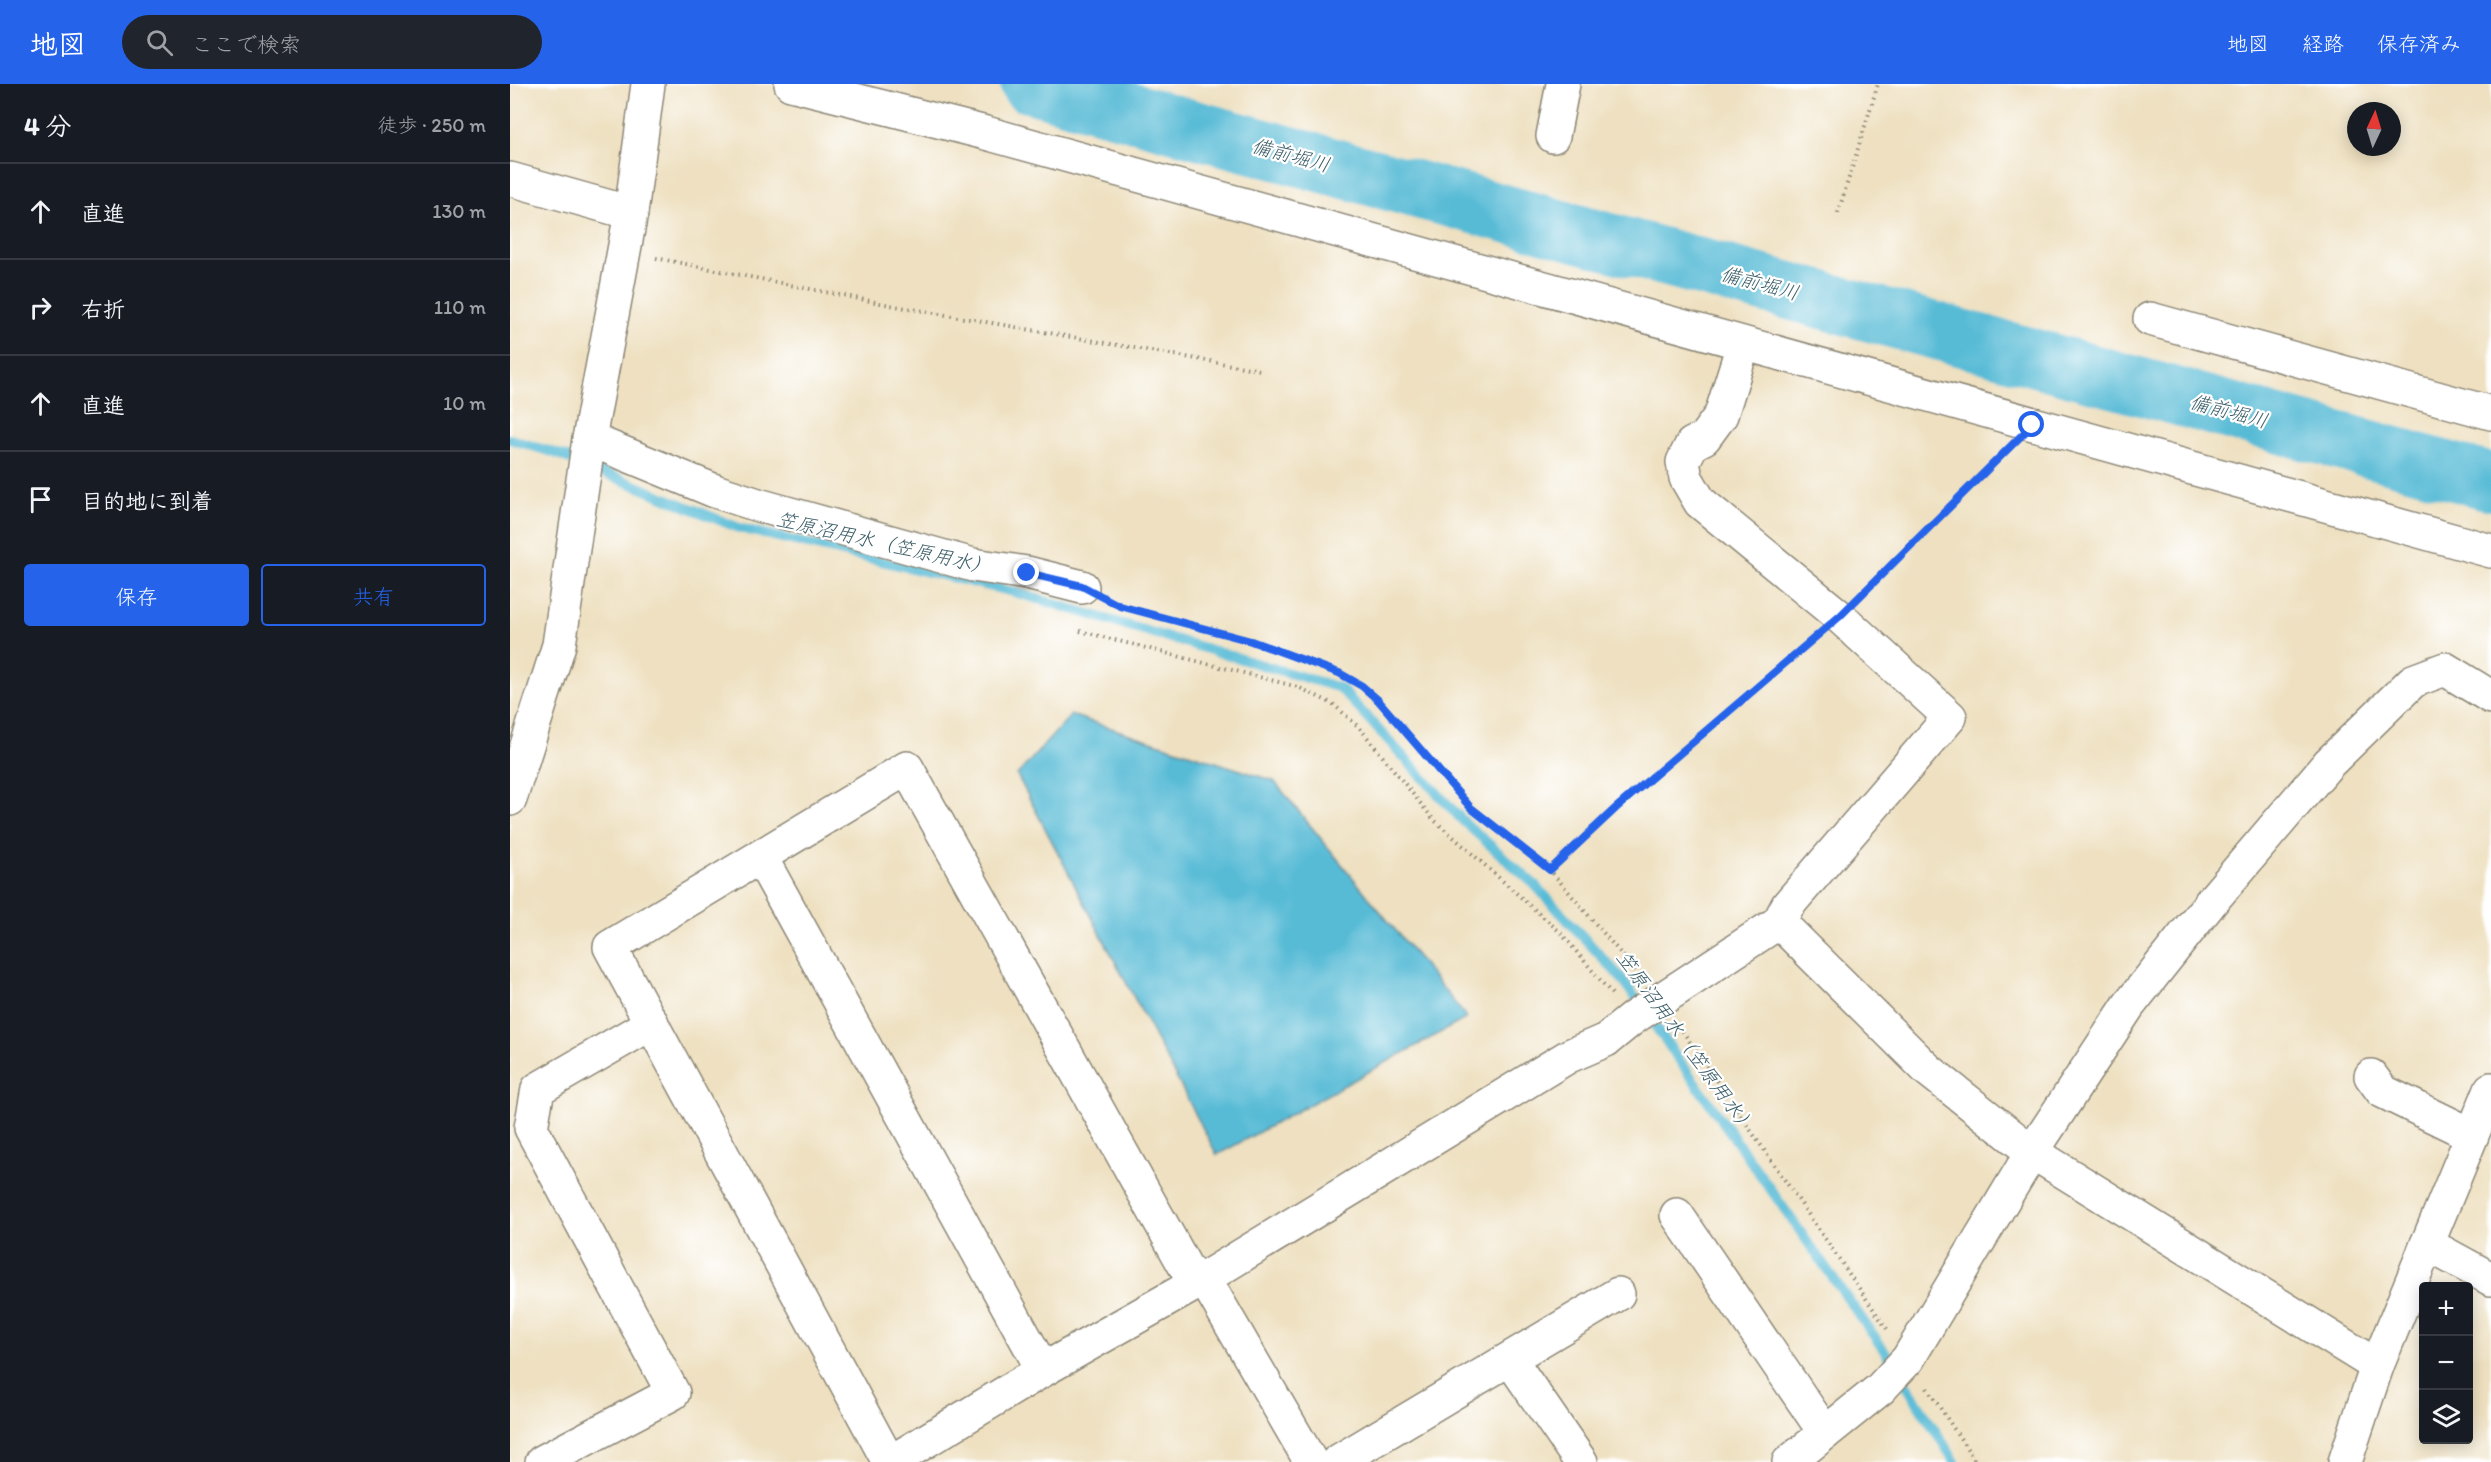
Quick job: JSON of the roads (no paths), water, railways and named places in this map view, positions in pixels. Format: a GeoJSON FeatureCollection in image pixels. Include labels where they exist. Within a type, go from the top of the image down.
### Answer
{"type":"FeatureCollection","features":[{"type":"Feature","properties":{"kind":"street"},"geometry":{"type":"LineString","coordinates":[[510,799],[559,645],[589,444],[632,213],[648,84]]}},
{"type":"Feature","properties":{"kind":"street"},"geometry":{"type":"LineString","coordinates":[[791,84],[998,137],[2491,551]]}},
{"type":"Feature","properties":{"kind":"street"},"geometry":{"type":"LineString","coordinates":[[1553,136],[1563,84]]}},
{"type":"Feature","properties":{"kind":"street"},"geometry":{"type":"LineString","coordinates":[[510,179],[632,213]]}},
{"type":"Feature","properties":{"kind":"street"},"geometry":{"type":"LineString","coordinates":[[2150,319],[2491,413]]}},
{"type":"Feature","properties":{"kind":"street"},"geometry":{"type":"LineString","coordinates":[[1311,1462],[1200,1281],[907,768],[610,947],[890,1462],[1200,1281],[1569,1056],[1606,1040],[1633,1018],[1779,922],[1788,905],[1950,717],[1840,616],[1700,502],[1686,478],[1683,462],[1692,444],[1704,438],[1721,416],[1743,345]]}},
{"type":"Feature","properties":{"kind":"street"},"geometry":{"type":"LineString","coordinates":[[589,444],[758,505],[973,565],[1027,573],[1082,586]]}},
{"type":"Feature","properties":{"kind":"street"},"geometry":{"type":"LineString","coordinates":[[1789,1462],[1880,1389],[1908,1359],[2032,1152],[2129,1005],[2211,902],[2329,763],[2412,681],[2445,669],[2491,697]]}},
{"type":"Feature","properties":{"kind":"street"},"geometry":{"type":"LineString","coordinates":[[761,858],[1043,1371]]}},
{"type":"Feature","properties":{"kind":"street"},"geometry":{"type":"LineString","coordinates":[[1779,922],[1928,1070],[2032,1152],[2377,1366]]}},
{"type":"Feature","properties":{"kind":"street"},"geometry":{"type":"LineString","coordinates":[[542,1462],[673,1393],[531,1128],[538,1089],[652,1023]]}},
{"type":"Feature","properties":{"kind":"street"},"geometry":{"type":"LineString","coordinates":[[2371,1076],[2382,1090],[2472,1135]]}},
{"type":"Feature","properties":{"kind":"street"},"geometry":{"type":"LineString","coordinates":[[2345,1462],[2377,1366],[2491,1089]]}},
{"type":"Feature","properties":{"kind":"street"},"geometry":{"type":"LineString","coordinates":[[1677,1215],[1825,1433]]}},
{"type":"Feature","properties":{"kind":"street"},"geometry":{"type":"LineString","coordinates":[[2427,1244],[2491,1279]]}},
{"type":"Feature","properties":{"kind":"street"},"geometry":{"type":"LineString","coordinates":[[1337,1462],[1618,1294]]}},
{"type":"Feature","properties":{"kind":"street"},"geometry":{"type":"LineString","coordinates":[[1510,1359],[1581,1462]]}},
{"type":"Feature","properties":{"kind":"water"},"geometry":{"type":"Polygon","coordinates":[[[1071,715],[1274,781],[1467,1018],[1217,1155],[1017,775],[1071,715]]]}},
{"type":"Feature","properties":{"kind":"waterway","name":"備前堀川"},"geometry":{"type":"LineString","coordinates":[[1029,84],[2491,482]]}},
{"type":"Feature","properties":{"kind":"waterway","name":"笠原沼用水（笠原用水）"},"geometry":{"type":"LineString","coordinates":[[510,439],[558,454],[739,528],[1014,592],[1340,688],[1463,821],[1535,885],[1622,979],[1886,1353],[1955,1462]]}}]}
